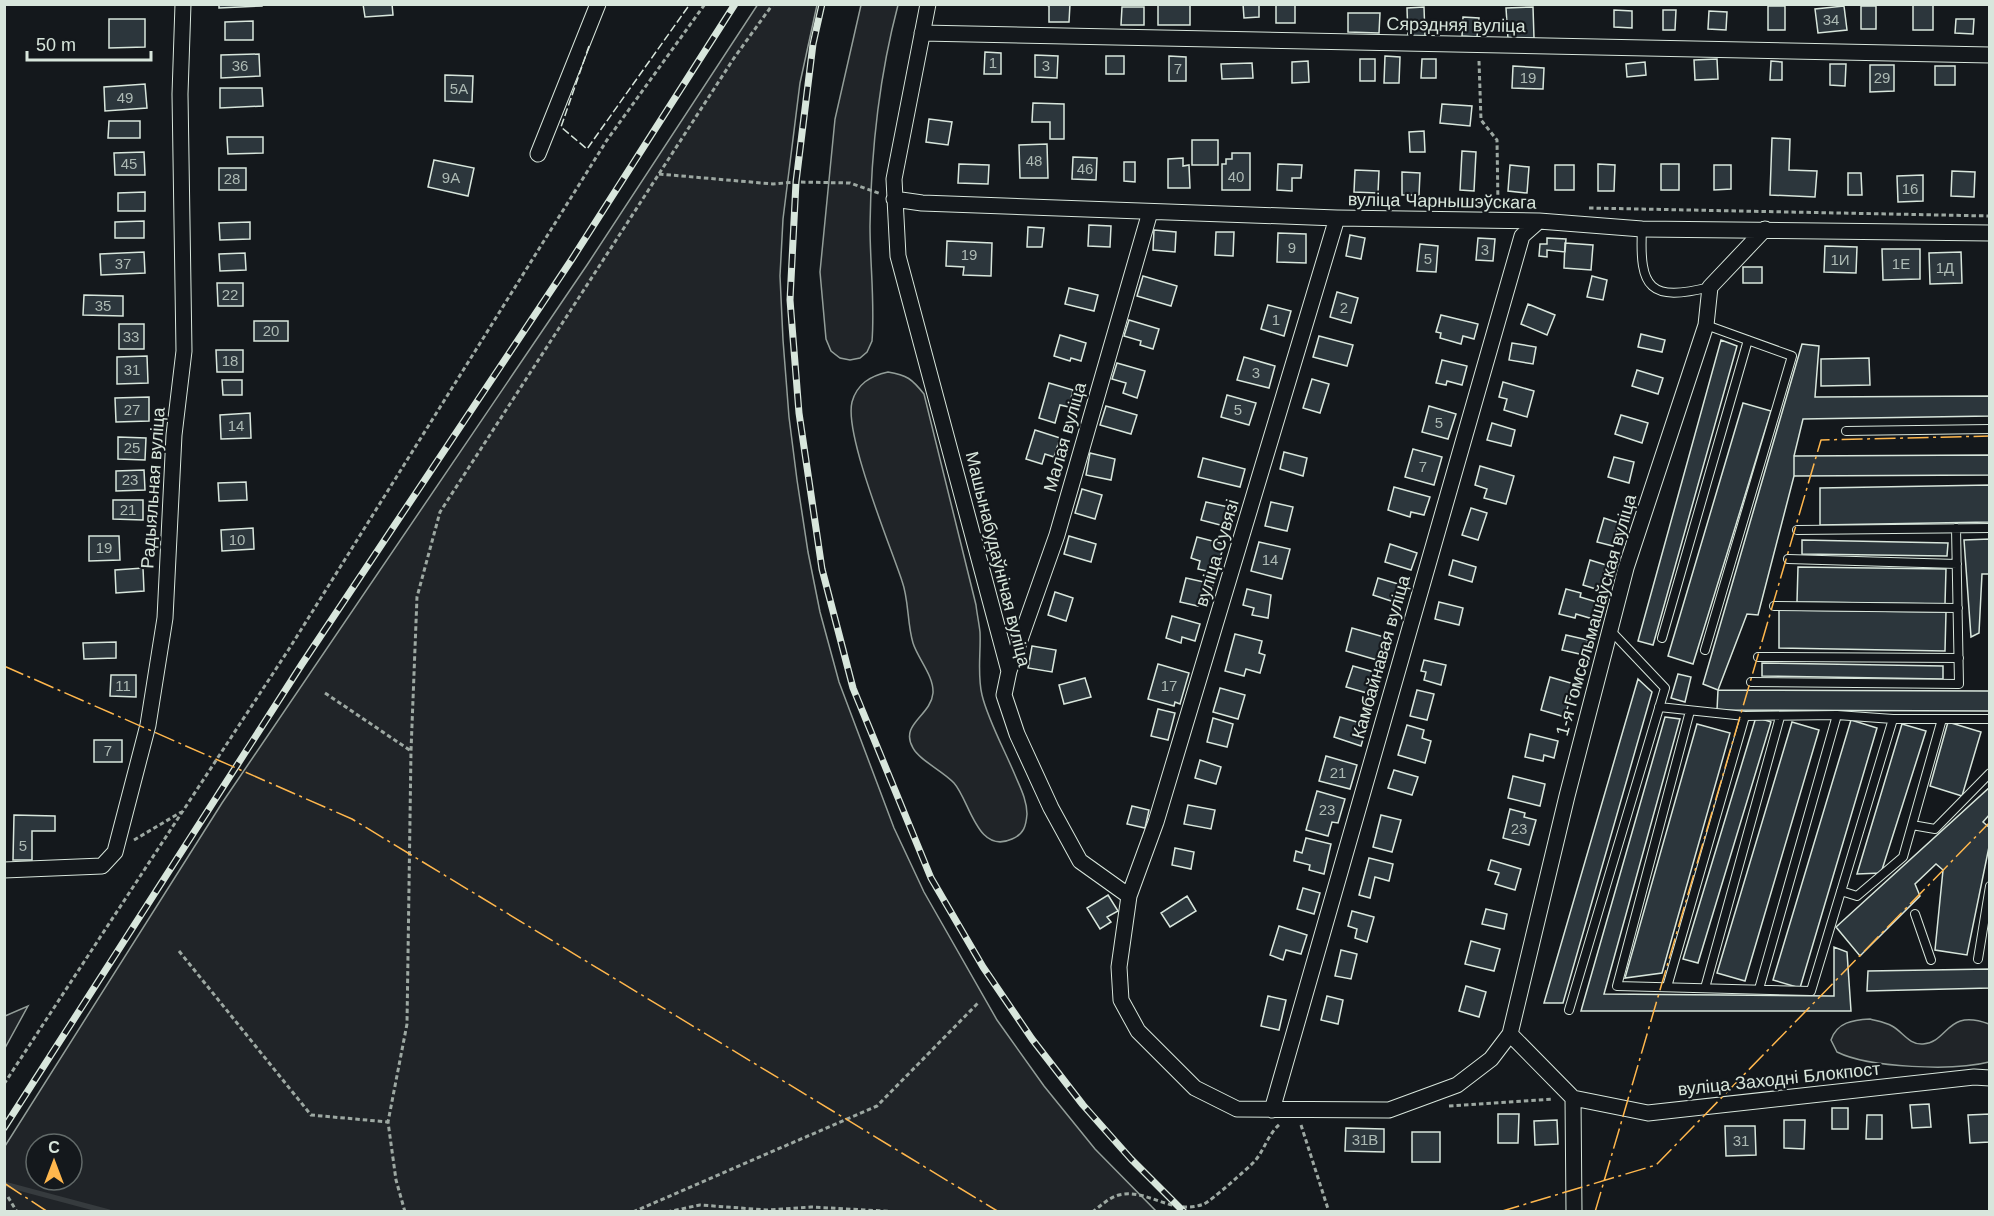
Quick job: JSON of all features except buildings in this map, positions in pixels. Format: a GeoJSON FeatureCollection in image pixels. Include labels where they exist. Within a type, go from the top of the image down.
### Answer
{"type":"FeatureCollection","features":[{"type":"Feature","properties":{"kind":"street","name":"Радыяльная вуліца"},"geometry":{"type":"LineString","coordinates":[[115,852],[148,725],[165,618],[174,435],[184,351],[180,94],[183,4]]}},
{"type":"Feature","properties":{"kind":"street"},"geometry":{"type":"LineString","coordinates":[[538,154],[598,4]]}},
{"type":"Feature","properties":{"kind":"street","name":"Машынабудаўнічая вуліца"},"geometry":{"type":"LineString","coordinates":[[928,4],[894,179],[898,256],[1009,671],[1004,695],[1017,734],[1051,808],[1080,861],[1129,896]]}},
{"type":"Feature","properties":{"kind":"street","name":"Сярэдняя вуліца"},"geometry":{"type":"LineString","coordinates":[[922,33],[1989,55]]}},
{"type":"Feature","properties":{"kind":"street","name":"вуліца Чарнышэўскага"},"geometry":{"type":"LineString","coordinates":[[894,199],[922,203],[1150,212],[1539,221],[1642,229],[1989,233]]}},
{"type":"Feature","properties":{"kind":"street","name":"Малая вуліца"},"geometry":{"type":"LineString","coordinates":[[1009,671],[1057,535],[1150,212]]}},
{"type":"Feature","properties":{"kind":"street","name":"вуліца Сувязі"},"geometry":{"type":"LineString","coordinates":[[1129,896],[1156,822],[1337,218]]}},
{"type":"Feature","properties":{"kind":"street","name":"Камбайнавая вуліца"},"geometry":{"type":"LineString","coordinates":[[1272,1110],[1522,236],[1539,221]]}},
{"type":"Feature","properties":{"kind":"street"},"geometry":{"type":"LineString","coordinates":[[1710,286],[1766,230]]}},
{"type":"Feature","properties":{"kind":"street","name":"1-я Гомсельмашаўская вуліца"},"geometry":{"type":"LineString","coordinates":[[1510,1034],[1567,796],[1626,568],[1706,325],[1710,286]]}},
{"type":"Feature","properties":{"kind":"street"},"geometry":{"type":"LineString","coordinates":[[4,870],[102,866],[115,852]]}},
{"type":"Feature","properties":{"kind":"street"},"geometry":{"type":"LineString","coordinates":[[1129,896],[1119,967],[1121,1000],[1138,1031],[1195,1089],[1237,1109],[1389,1110],[1457,1085],[1491,1059],[1510,1034],[1573,1098],[1574,1212]]}},
{"type":"Feature","properties":{"kind":"street","name":"вуліца Заходні Блокпост"},"geometry":{"type":"LineString","coordinates":[[1573,1098],[1648,1113],[1974,1077],[1989,1078]]}},
{"type":"Feature","properties":{"kind":"lane"},"geometry":{"type":"LineString","coordinates":[[1642,229],[1642,271],[1650,285],[1667,294],[1687,293],[1710,286]]}},
{"type":"Feature","properties":{"kind":"lane"},"geometry":{"type":"LineString","coordinates":[[1705,650],[1792,356],[1706,325]]}},
{"type":"Feature","properties":{"kind":"lane"},"geometry":{"type":"LineString","coordinates":[[1662,638],[1748,340]]}},
{"type":"Feature","properties":{"kind":"lane"},"geometry":{"type":"LineString","coordinates":[[1846,431],[1989,429]]}},
{"type":"Feature","properties":{"kind":"lane"},"geometry":{"type":"LineString","coordinates":[[1751,682],[1959,684],[1956,528]]}},
{"type":"Feature","properties":{"kind":"lane"},"geometry":{"type":"LineString","coordinates":[[1797,530],[1989,528]]}},
{"type":"Feature","properties":{"kind":"lane"},"geometry":{"type":"LineString","coordinates":[[1788,559],[1957,564]]}},
{"type":"Feature","properties":{"kind":"lane"},"geometry":{"type":"LineString","coordinates":[[1774,606],[1958,608]]}},
{"type":"Feature","properties":{"kind":"lane"},"geometry":{"type":"LineString","coordinates":[[1569,1010],[1665,688],[1610,630]]}},
{"type":"Feature","properties":{"kind":"lane"},"geometry":{"type":"LineString","coordinates":[[1758,657],[1959,658]]}},
{"type":"Feature","properties":{"kind":"lane"},"geometry":{"type":"LineString","coordinates":[[1659,707],[1745,716],[1837,715],[1893,719],[1989,719]]}},
{"type":"Feature","properties":{"kind":"lane"},"geometry":{"type":"LineString","coordinates":[[1690,711],[1617,986],[1811,991],[1893,719]]}},
{"type":"Feature","properties":{"kind":"lane"},"geometry":{"type":"LineString","coordinates":[[1759,989],[1837,715]]}},
{"type":"Feature","properties":{"kind":"lane"},"geometry":{"type":"LineString","coordinates":[[1666,987],[1745,716]]}},
{"type":"Feature","properties":{"kind":"lane"},"geometry":{"type":"LineString","coordinates":[[1705,988],[1780,717]]}},
{"type":"Feature","properties":{"kind":"lane"},"geometry":{"type":"LineString","coordinates":[[1841,891],[1857,896],[1903,856],[1942,719]]}},
{"type":"Feature","properties":{"kind":"lane"},"geometry":{"type":"LineString","coordinates":[[1912,825],[1935,829],[1989,773]]}},
{"type":"Feature","properties":{"kind":"lane"},"geometry":{"type":"LineString","coordinates":[[1978,959],[1989,886]]}},
{"type":"Feature","properties":{"kind":"lane"},"geometry":{"type":"LineString","coordinates":[[1915,914],[1931,960]]}},
{"type":"Feature","properties":{"kind":"path"},"geometry":{"type":"LineString","coordinates":[[4,1084],[295,639],[607,141],[705,4]]}},
{"type":"Feature","properties":{"kind":"path"},"geometry":{"type":"LineString","coordinates":[[405,1212],[396,1180],[388,1122],[407,1024],[411,751],[417,597],[440,512],[734,58],[773,4]]}},
{"type":"Feature","properties":{"kind":"path"},"geometry":{"type":"LineString","coordinates":[[1478,45],[1481,120],[1497,140],[1498,206]]}},
{"type":"Feature","properties":{"kind":"path"},"geometry":{"type":"LineString","coordinates":[[659,174],[773,184],[850,183],[894,199]]}},
{"type":"Feature","properties":{"kind":"path"},"geometry":{"type":"LineString","coordinates":[[325,693],[411,751]]}},
{"type":"Feature","properties":{"kind":"path"},"geometry":{"type":"LineString","coordinates":[[115,852],[184,810]]}},
{"type":"Feature","properties":{"kind":"path"},"geometry":{"type":"LineString","coordinates":[[179,951],[311,1114],[388,1122]]}},
{"type":"Feature","properties":{"kind":"path"},"geometry":{"type":"LineString","coordinates":[[633,1212],[877,1106],[979,1002]]}},
{"type":"Feature","properties":{"kind":"path"},"geometry":{"type":"LineString","coordinates":[[1447,1106],[1573,1098]]}},
{"type":"Feature","properties":{"kind":"path"},"geometry":{"type":"LineString","coordinates":[[1092,1212],[1107,1200],[1120,1195],[1132,1194],[1173,1207],[1192,1208],[1208,1202],[1254,1162],[1276,1128],[1296,1110],[1329,1212]]}},
{"type":"Feature","properties":{"kind":"path"},"geometry":{"type":"LineString","coordinates":[[8,1197],[17,1212]]}},
{"type":"Feature","properties":{"kind":"path"},"geometry":{"type":"LineString","coordinates":[[667,1212],[700,1205],[767,1210],[811,1207],[902,1212]]}},
{"type":"Feature","properties":{"kind":"shaded area"},"geometry":{"type":"Polygon","coordinates":[[[758,4],[817,5],[800,83],[783,219],[780,276],[789,417],[797,480],[820,612],[839,682],[894,828],[924,892],[997,1020],[1044,1086],[1095,1149],[1156,1211],[5,1211],[5,1146],[222,803],[587,265],[758,4]]]}},
{"type":"Feature","properties":{"kind":"shaded area"},"geometry":{"type":"Polygon","coordinates":[[[861,5],[898,5],[881,87],[872,170],[870,226],[872,341],[867,352],[860,358],[850,360],[840,358],[831,351],[826,339],[820,272],[835,119],[861,5]]]}},
{"type":"Feature","properties":{"kind":"shaded area"},"geometry":{"type":"Polygon","coordinates":[[[888,372],[909,378],[924,394],[976,605],[980,632],[979,671],[982,695],[988,715],[1026,804],[1025,826],[1019,835],[1012,839],[1000,842],[990,840],[982,833],[954,783],[920,757],[910,740],[913,726],[931,701],[933,687],[913,643],[904,588],[861,463],[851,417],[852,402],[857,390],[875,376],[888,372]]]}},
{"type":"Feature","properties":{"kind":"shaded area"},"geometry":{"type":"Polygon","coordinates":[[[28,1006],[5,1048],[5,1016],[28,1006]]]}},
{"type":"Feature","properties":{"kind":"shaded area"},"geometry":{"type":"Polygon","coordinates":[[[1870,1019],[1889,1025],[1918,1044],[1932,1042],[1950,1027],[1964,1020],[1989,1024],[1989,1062],[1934,1067],[1890,1065],[1869,1062],[1837,1052],[1831,1040],[1837,1029],[1852,1021],[1870,1019]]]}},
{"type":"Feature","properties":{"kind":"waterway"},"geometry":{"type":"LineString","coordinates":[[4,1184],[109,1212]]}},
{"type":"Feature","properties":{"kind":"railway"},"geometry":{"type":"LineString","coordinates":[[4,1128],[302,664],[572,259],[735,4]]}},
{"type":"Feature","properties":{"kind":"railway"},"geometry":{"type":"LineString","coordinates":[[822,4],[813,44],[796,182],[790,300],[799,413],[822,569],[853,688],[931,878],[983,967],[1032,1039],[1083,1105],[1131,1159],[1184,1212]]}},
{"type":"Feature","properties":{"kind":"fence"},"geometry":{"type":"LineString","coordinates":[[589,46],[561,127],[587,149],[690,4]]}},
{"type":"Feature","properties":{"kind":"power"},"geometry":{"type":"LineString","coordinates":[[1595,1212],[1821,440],[1990,436]]}},
{"type":"Feature","properties":{"kind":"power"},"geometry":{"type":"LineString","coordinates":[[4,666],[352,819],[999,1212]]}},
{"type":"Feature","properties":{"kind":"power"},"geometry":{"type":"LineString","coordinates":[[1499,1212],[1656,1165],[1990,822]]}},
{"type":"Feature","properties":{"kind":"power"},"geometry":{"type":"LineString","coordinates":[[4,1183],[48,1212]]}}]}
